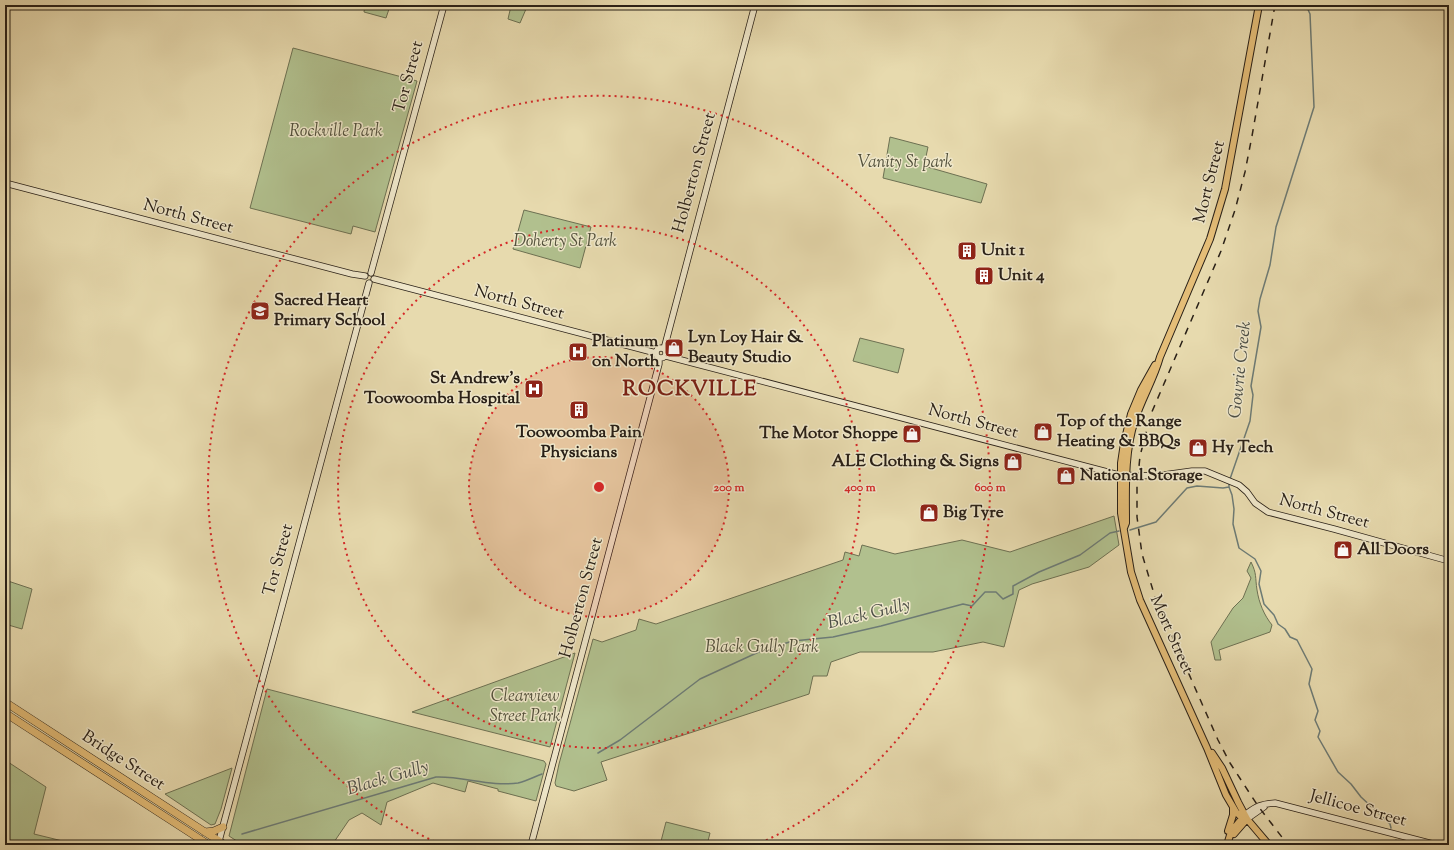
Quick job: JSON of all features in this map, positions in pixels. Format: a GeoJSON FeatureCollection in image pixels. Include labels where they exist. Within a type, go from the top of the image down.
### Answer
{"type":"FeatureCollection","features":[{"type":"Feature","properties":{"kind":"highway","name":"Bridge Street"},"geometry":{"type":"LineString","coordinates":[[5,702],[205,832],[221,844]]}},
{"type":"Feature","properties":{"kind":"highway","name":"Bridge Street"},"geometry":{"type":"LineString","coordinates":[[5,712],[201,842],[209,845]]}},
{"type":"Feature","properties":{"kind":"highway"},"geometry":{"type":"LineString","coordinates":[[205,832],[214,831],[223,827]]}},
{"type":"Feature","properties":{"kind":"main road","name":"Mort Street"},"geometry":{"type":"LineString","coordinates":[[1259,5],[1225,189],[1210,239],[1160,357],[1144,384],[1131,414],[1124,443],[1126,523],[1124,528],[1131,572],[1140,600],[1207,748],[1226,795],[1233,806],[1245,817],[1269,845]]}},
{"type":"Feature","properties":{"kind":"main road","name":"Mort Street"},"geometry":{"type":"LineString","coordinates":[[1207,748],[1222,768],[1245,817]]}},
{"type":"Feature","properties":{"kind":"main road"},"geometry":{"type":"LineString","coordinates":[[1228,844],[1228,832],[1233,815],[1233,806]]}},
{"type":"Feature","properties":{"kind":"main road"},"geometry":{"type":"LineString","coordinates":[[1228,844],[1245,817]]}},
{"type":"Feature","properties":{"kind":"street","name":"Tor Street"},"geometry":{"type":"LineString","coordinates":[[373,276],[444,5]]}},
{"type":"Feature","properties":{"kind":"street","name":"Holberton Street"},"geometry":{"type":"LineString","coordinates":[[664,349],[755,5]]}},
{"type":"Feature","properties":{"kind":"street","name":"North Street"},"geometry":{"type":"LineString","coordinates":[[5,183],[352,274],[365,276]]}},
{"type":"Feature","properties":{"kind":"street"},"geometry":{"type":"LineString","coordinates":[[367,274],[373,276],[372,282],[369,283],[366,281],[365,276],[367,274]]}},
{"type":"Feature","properties":{"kind":"street","name":"North Street"},"geometry":{"type":"LineString","coordinates":[[373,276],[658,356]]}},
{"type":"Feature","properties":{"kind":"street","name":"Tor Street"},"geometry":{"type":"LineString","coordinates":[[221,844],[223,827],[369,283]]}},
{"type":"Feature","properties":{"kind":"street"},"geometry":{"type":"LineString","coordinates":[[658,349],[664,349],[667,353],[663,358],[658,356],[658,349]]}},
{"type":"Feature","properties":{"kind":"street","name":"Holberton Street"},"geometry":{"type":"LineString","coordinates":[[531,845],[659,364],[658,356]]}},
{"type":"Feature","properties":{"kind":"street","name":"North Street"},"geometry":{"type":"LineString","coordinates":[[666,356],[1124,475],[1163,475],[1200,471],[1210,473],[1235,484],[1247,492],[1255,503],[1268,512],[1449,561]]}},
{"type":"Feature","properties":{"kind":"street","name":"Jellicoe Street"},"geometry":{"type":"LineString","coordinates":[[1245,817],[1271,803],[1287,805],[1437,845]]}},
{"type":"Feature","properties":{"kind":"green space"},"geometry":{"type":"Polygon","coordinates":[[[365,5],[390,6],[386,18],[364,12],[365,5]]]}},
{"type":"Feature","properties":{"kind":"green space"},"geometry":{"type":"Polygon","coordinates":[[[510,5],[532,5],[526,9],[520,23],[508,19],[510,5]]]}},
{"type":"Feature","properties":{"kind":"green space","name":"Rockville Park"},"geometry":{"type":"Polygon","coordinates":[[[293,48],[417,81],[375,232],[353,226],[351,234],[250,208],[293,48]]]}},
{"type":"Feature","properties":{"kind":"green space","name":"Vanity St park"},"geometry":{"type":"Polygon","coordinates":[[[890,137],[928,147],[924,166],[987,184],[981,203],[883,178],[890,137]]]}},
{"type":"Feature","properties":{"kind":"green space","name":"Doherty St Park"},"geometry":{"type":"Polygon","coordinates":[[[524,210],[591,227],[580,268],[513,249],[524,210]]]}},
{"type":"Feature","properties":{"kind":"green space"},"geometry":{"type":"Polygon","coordinates":[[[860,338],[904,349],[898,373],[853,361],[860,338]]]}},
{"type":"Feature","properties":{"kind":"green space","name":"Black Gully Park"},"geometry":{"type":"Polygon","coordinates":[[[1114,516],[1119,545],[1089,567],[1032,584],[1019,590],[1004,647],[983,642],[933,652],[860,652],[831,662],[827,676],[813,676],[809,694],[601,762],[607,780],[574,791],[556,786],[555,783],[559,764],[593,639],[602,642],[636,630],[639,619],[656,624],[843,560],[845,552],[859,556],[862,545],[895,554],[962,540],[1010,552],[1114,516]]]}},
{"type":"Feature","properties":{"kind":"green space"},"geometry":{"type":"Polygon","coordinates":[[[1251,562],[1255,573],[1259,600],[1264,613],[1272,625],[1270,632],[1219,650],[1221,660],[1215,660],[1211,642],[1233,608],[1243,598],[1251,578],[1247,571],[1251,562]]]}},
{"type":"Feature","properties":{"kind":"green space"},"geometry":{"type":"Polygon","coordinates":[[[5,580],[32,589],[22,629],[5,624],[5,580]]]}},
{"type":"Feature","properties":{"kind":"green space","name":"Clearview Street Park"},"geometry":{"type":"Polygon","coordinates":[[[575,653],[550,747],[412,712],[575,653]]]}},
{"type":"Feature","properties":{"kind":"green space"},"geometry":{"type":"Polygon","coordinates":[[[267,689],[544,761],[546,764],[536,801],[468,781],[465,792],[433,783],[387,802],[381,825],[362,813],[349,820],[332,845],[243,845],[229,836],[267,689]]]}},
{"type":"Feature","properties":{"kind":"green space"},"geometry":{"type":"Polygon","coordinates":[[[5,760],[46,787],[34,834],[79,845],[5,845],[5,760]]]}},
{"type":"Feature","properties":{"kind":"green space"},"geometry":{"type":"Polygon","coordinates":[[[232,768],[221,809],[215,824],[211,825],[165,794],[232,768]]]}},
{"type":"Feature","properties":{"kind":"green space"},"geometry":{"type":"Polygon","coordinates":[[[666,822],[710,833],[707,845],[660,845],[666,822]]]}},
{"type":"Feature","properties":{"kind":"waterway","name":"Gowrie Creek"},"geometry":{"type":"LineString","coordinates":[[1230,479],[1250,421],[1253,395],[1251,386],[1261,327],[1258,311],[1270,265],[1276,227],[1314,107],[1310,14],[1306,5]]}},
{"type":"Feature","properties":{"kind":"waterway","name":"Gowrie Creek"},"geometry":{"type":"LineString","coordinates":[[1229,483],[1234,509],[1233,524],[1239,548],[1255,559],[1261,571],[1259,584],[1264,604],[1274,615],[1278,624],[1285,629],[1290,637],[1297,640],[1312,669],[1309,684],[1318,711],[1315,720],[1320,731],[1318,737],[1338,772],[1351,784],[1361,797],[1390,824],[1391,828]]}},
{"type":"Feature","properties":{"kind":"waterway","name":"Black Gully"},"geometry":{"type":"LineString","coordinates":[[1130,530],[1156,522],[1187,488],[1197,486],[1229,487]]}},
{"type":"Feature","properties":{"kind":"waterway","name":"Black Gully"},"geometry":{"type":"LineString","coordinates":[[598,753],[620,740],[700,679],[763,650],[793,641],[833,637],[881,626],[963,604],[972,606],[985,592],[996,592],[1003,599],[1013,594],[1013,586],[1039,572],[1080,555],[1110,533],[1119,531]]}},
{"type":"Feature","properties":{"kind":"waterway","name":"Black Gully"},"geometry":{"type":"LineString","coordinates":[[242,834],[436,777],[508,784],[518,783],[542,774]]}},
{"type":"Feature","properties":{"kind":"waterway","name":"Gowrie Creek"},"geometry":{"type":"LineString","coordinates":[[1396,840],[1398,845]]}},
{"type":"Feature","properties":{"kind":"railway"},"geometry":{"type":"LineString","coordinates":[[1275,5],[1245,172],[1235,210],[1221,251],[1151,414],[1140,456],[1137,487],[1137,517],[1142,554],[1155,597],[1218,740],[1230,763],[1258,806],[1288,845]]}},
{"type":"Feature","properties":{"kind":"place","name":"Unit 1"},"geometry":{"type":"Point","coordinates":[967,251]}},
{"type":"Feature","properties":{"kind":"place","name":"Unit 4"},"geometry":{"type":"Point","coordinates":[984,276]}},
{"type":"Feature","properties":{"kind":"place","name":"Sacred Heart Primary School"},"geometry":{"type":"Point","coordinates":[260,311]}},
{"type":"Feature","properties":{"kind":"place","name":"Lyn Loy Hair & Beauty Studio"},"geometry":{"type":"Point","coordinates":[674,348]}},
{"type":"Feature","properties":{"kind":"place","name":"Platinum on North"},"geometry":{"type":"Point","coordinates":[578,352]}},
{"type":"Feature","properties":{"kind":"place","name":"St Andrew's Toowoomba Hospital"},"geometry":{"type":"Point","coordinates":[534,389]}},
{"type":"Feature","properties":{"kind":"place","name":"Toowoomba Pain Physicians"},"geometry":{"type":"Point","coordinates":[579,410]}},
{"type":"Feature","properties":{"kind":"place","name":"Top of the Range Heating & BBQs"},"geometry":{"type":"Point","coordinates":[1043,432]}},
{"type":"Feature","properties":{"kind":"place","name":"The Motor Shoppe"},"geometry":{"type":"Point","coordinates":[912,434]}},
{"type":"Feature","properties":{"kind":"place","name":"Hy Tech"},"geometry":{"type":"Point","coordinates":[1198,448]}},
{"type":"Feature","properties":{"kind":"place","name":"ALE Clothing & Signs"},"geometry":{"type":"Point","coordinates":[1013,462]}},
{"type":"Feature","properties":{"kind":"place","name":"National Storage"},"geometry":{"type":"Point","coordinates":[1066,476]}},
{"type":"Feature","properties":{"kind":"place","name":"Big Tyre"},"geometry":{"type":"Point","coordinates":[929,513]}},
{"type":"Feature","properties":{"kind":"place","name":"All Doors"},"geometry":{"type":"Point","coordinates":[1343,550]}},
{"type":"Feature","properties":{"kind":"district","name":"ROCKVILLE"},"geometry":{"type":"Point","coordinates":[690,390]}}]}
